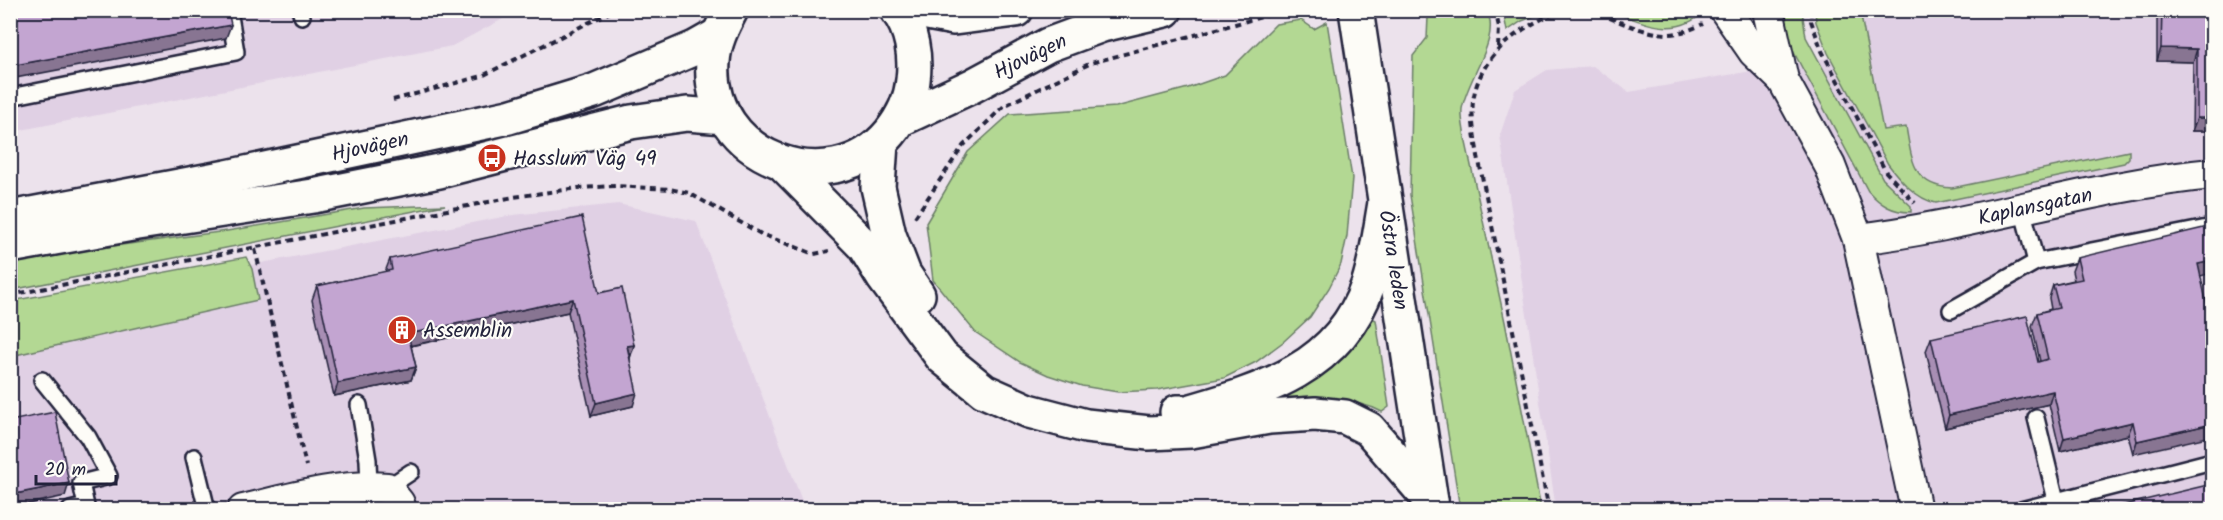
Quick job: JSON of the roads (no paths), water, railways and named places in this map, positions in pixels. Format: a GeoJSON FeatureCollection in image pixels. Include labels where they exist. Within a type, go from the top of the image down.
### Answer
{"type":"FeatureCollection","features":[{"type":"Feature","properties":{"kind":"main road"},"geometry":{"type":"LineString","coordinates":[[783,164],[809,169],[835,166],[860,158],[881,143],[901,119],[912,93],[915,66],[911,39],[897,10]]}},
{"type":"Feature","properties":{"kind":"main road"},"geometry":{"type":"LineString","coordinates":[[912,10],[954,18],[1016,10]]}},
{"type":"Feature","properties":{"kind":"main road","name":"Hjovägen"},"geometry":{"type":"LineString","coordinates":[[901,119],[972,86],[1048,45],[1102,25],[1165,10]]}},
{"type":"Feature","properties":{"kind":"main road","name":"Östra leden"},"geometry":{"type":"LineString","coordinates":[[1357,15],[1431,505]]}},
{"type":"Feature","properties":{"kind":"main road"},"geometry":{"type":"LineString","coordinates":[[724,23],[713,63],[715,91],[725,117],[740,137],[760,153],[783,164],[877,241],[959,346],[998,376],[1036,393],[1091,410],[1152,415],[1188,412],[1252,393],[1285,379],[1314,360],[1336,341],[1354,317],[1374,265],[1385,203]]}},
{"type":"Feature","properties":{"kind":"main road","name":"Hjovägen"},"geometry":{"type":"LineString","coordinates":[[10,218],[227,177],[509,117],[594,91],[695,48],[724,23]]}},
{"type":"Feature","properties":{"kind":"main road","name":"Hjovägen"},"geometry":{"type":"LineString","coordinates":[[10,246],[324,194],[449,168],[631,122],[687,114],[725,117]]}},
{"type":"Feature","properties":{"kind":"main road"},"geometry":{"type":"LineString","coordinates":[[881,143],[877,241],[883,277],[942,357],[984,391],[1029,411],[1086,426],[1149,433],[1191,431],[1269,417],[1315,414],[1345,417],[1369,429],[1431,505]]}},
{"type":"Feature","properties":{"kind":"street"},"geometry":{"type":"LineString","coordinates":[[1768,10],[1783,80],[1830,165],[1858,239],[1917,510]]}},
{"type":"Feature","properties":{"kind":"street"},"geometry":{"type":"LineString","coordinates":[[1717,14],[1783,80]]}},
{"type":"Feature","properties":{"kind":"street","name":"Kaplansgatan"},"geometry":{"type":"LineString","coordinates":[[1858,239],[1922,230],[2175,177],[2212,174]]}},
{"type":"Feature","properties":{"kind":"street"},"geometry":{"type":"LineString","coordinates":[[243,510],[312,494],[386,495]]}},
{"type":"Feature","properties":{"kind":"lane"},"geometry":{"type":"LineString","coordinates":[[10,97],[236,52],[229,10]]}},
{"type":"Feature","properties":{"kind":"lane"},"geometry":{"type":"LineString","coordinates":[[2022,208],[2036,262]]}},
{"type":"Feature","properties":{"kind":"lane"},"geometry":{"type":"LineString","coordinates":[[1951,310],[2036,262],[2212,227]]}},
{"type":"Feature","properties":{"kind":"lane"},"geometry":{"type":"LineString","coordinates":[[42,380],[88,437],[109,476],[81,483],[86,506],[70,510]]}},
{"type":"Feature","properties":{"kind":"lane"},"geometry":{"type":"LineString","coordinates":[[359,405],[368,460],[386,495],[411,472]]}},
{"type":"Feature","properties":{"kind":"lane"},"geometry":{"type":"LineString","coordinates":[[2036,418],[2056,500]]}},
{"type":"Feature","properties":{"kind":"lane"},"geometry":{"type":"LineString","coordinates":[[194,458],[207,510]]}},
{"type":"Feature","properties":{"kind":"lane"},"geometry":{"type":"LineString","coordinates":[[2021,510],[2212,461]]}},
{"type":"Feature","properties":{"kind":"place","name":"Hasslum Väg 49"},"geometry":{"type":"Point","coordinates":[492,158]}},
{"type":"Feature","properties":{"kind":"place","name":"Assemblin"},"geometry":{"type":"Point","coordinates":[402,330]}}]}
